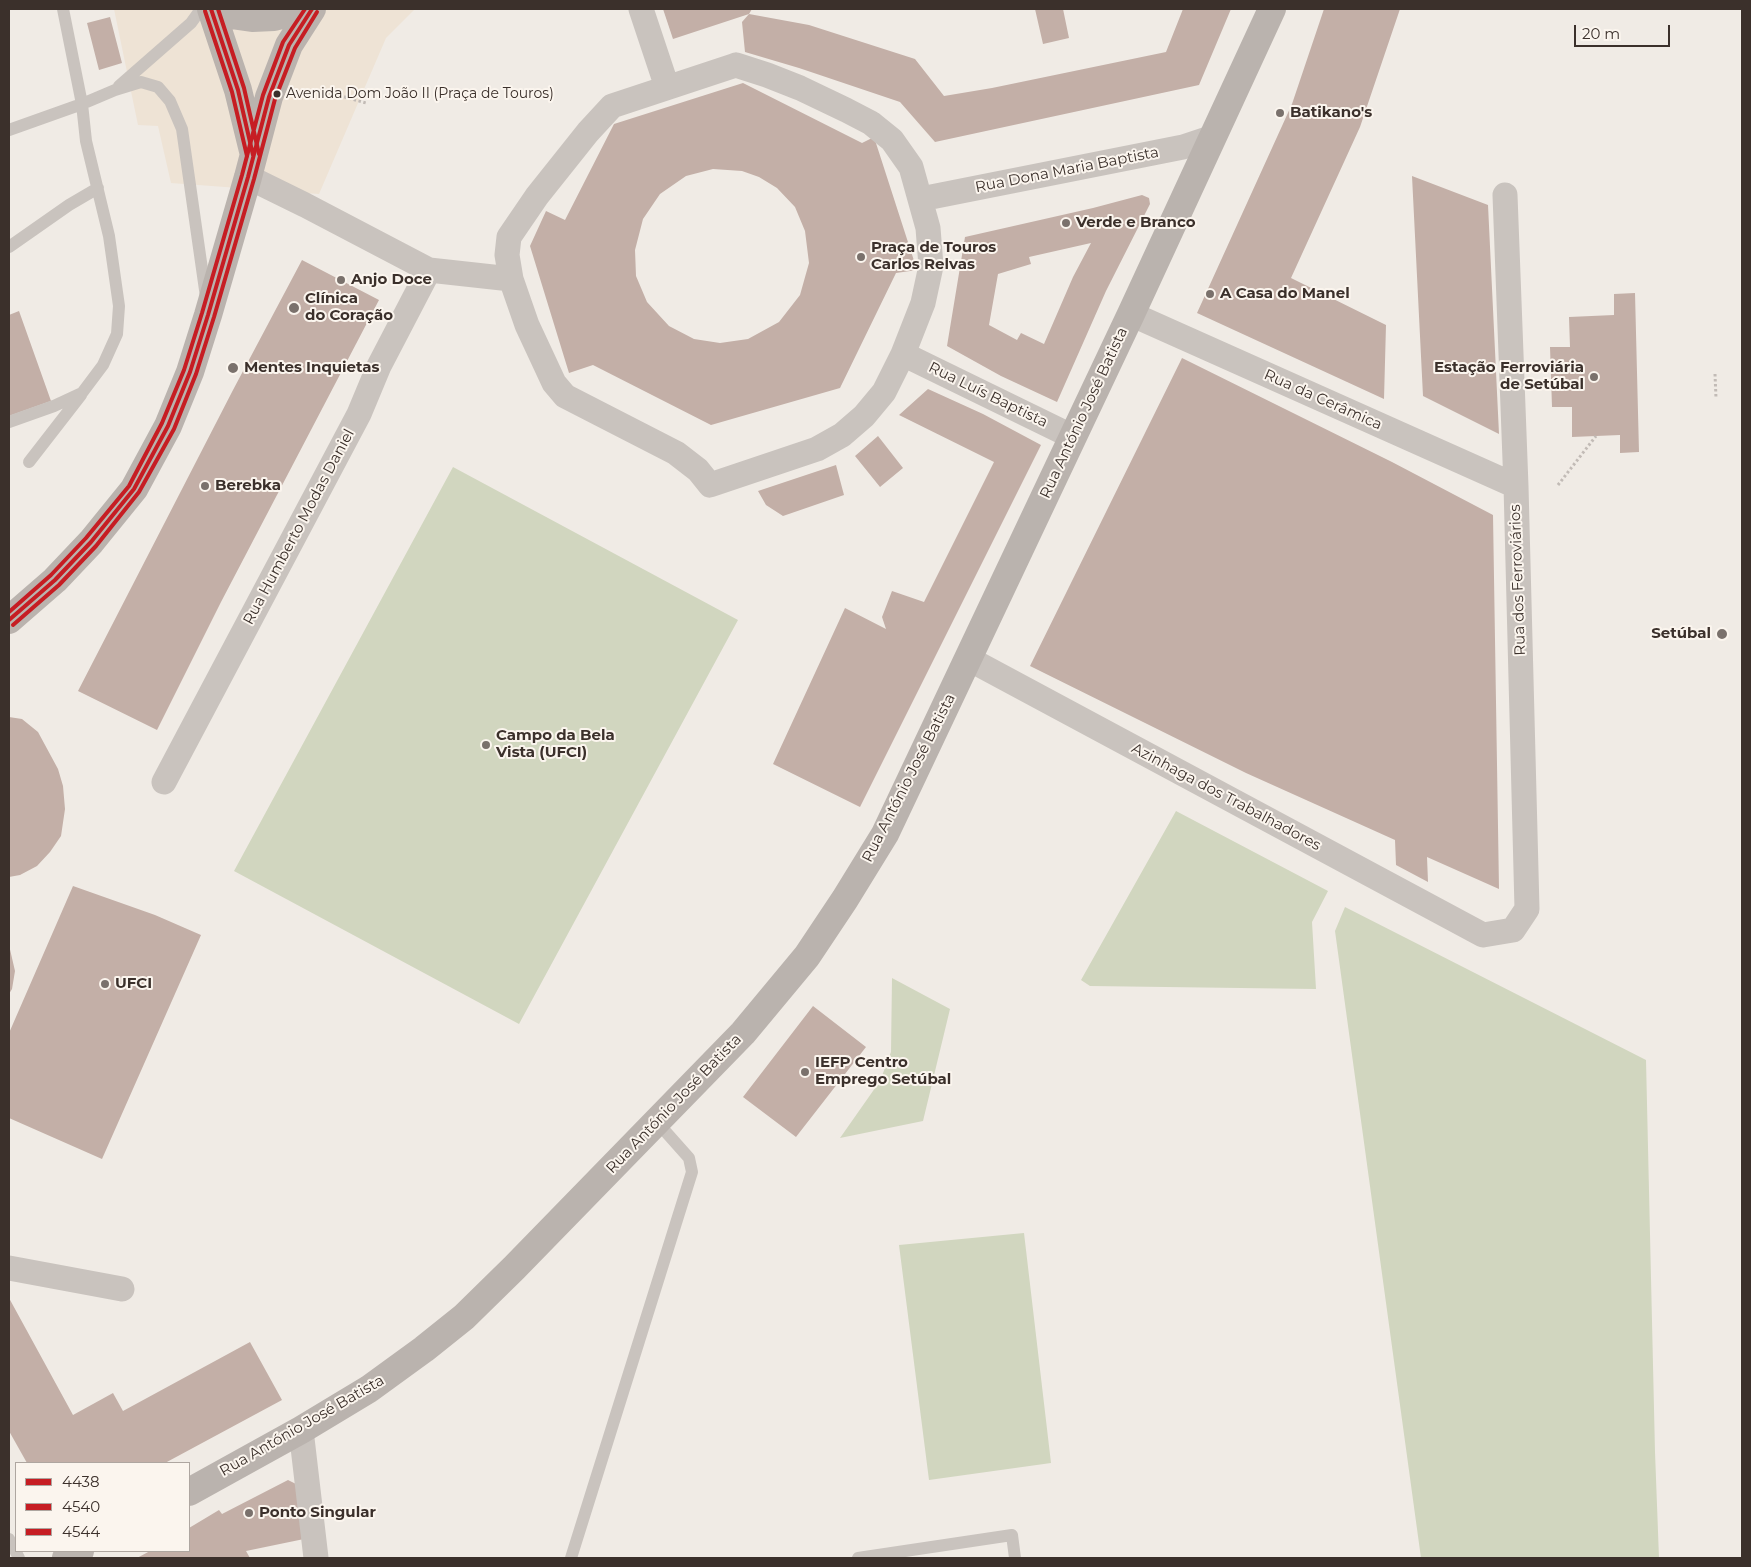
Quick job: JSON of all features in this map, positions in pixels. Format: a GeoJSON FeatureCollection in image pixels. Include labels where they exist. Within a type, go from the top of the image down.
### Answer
{"type":"FeatureCollection","features":[{"type":"Feature","properties":{"kind":"main road"},"geometry":{"type":"LineString","coordinates":[[212,9],[231,15],[252,18],[274,17],[304,9]]}},
{"type":"Feature","properties":{"kind":"main road"},"geometry":{"type":"LineString","coordinates":[[212,9],[238,90],[250,165]]}},
{"type":"Feature","properties":{"kind":"main road"},"geometry":{"type":"LineString","coordinates":[[9,620],[55,580],[91,542],[134,489],[168,426],[190,372],[208,315],[268,97],[285,52],[312,9]]}},
{"type":"Feature","properties":{"kind":"main road","name":"Rua António José Batista"},"geometry":{"type":"LineString","coordinates":[[190,1491],[301,1430],[369,1389],[464,1317],[743,1033],[807,956],[885,834],[1131,314],[1272,9]]}},
{"type":"Feature","properties":{"kind":"main road"},"geometry":{"type":"LineString","coordinates":[[66,1558],[78,1552]]}},
{"type":"Feature","properties":{"kind":"street"},"geometry":{"type":"LineString","coordinates":[[641,9],[667,87]]}},
{"type":"Feature","properties":{"kind":"street"},"geometry":{"type":"LineString","coordinates":[[736,65],[800,88],[871,123],[892,140],[911,167],[920,199],[928,228],[931,266],[923,303],[903,354],[884,392],[864,416],[842,435],[817,449],[710,485],[698,470],[676,453],[565,396],[554,383],[528,325],[511,279],[507,256],[509,238],[563,162],[612,106],[736,65]]}},
{"type":"Feature","properties":{"kind":"street","name":"Rua Dona Maria Baptista"},"geometry":{"type":"LineString","coordinates":[[920,199],[1183,147],[1213,137]]}},
{"type":"Feature","properties":{"kind":"street"},"geometry":{"type":"LineString","coordinates":[[250,165],[305,205],[428,270],[511,279]]}},
{"type":"Feature","properties":{"kind":"street","name":"Rua dos Ferroviários"},"geometry":{"type":"LineString","coordinates":[[1483,935],[1513,930],[1527,909],[1516,486],[1505,195]]}},
{"type":"Feature","properties":{"kind":"street","name":"Rua Humberto Modas Daniel"},"geometry":{"type":"LineString","coordinates":[[164,782],[359,414],[379,366],[428,270]]}},
{"type":"Feature","properties":{"kind":"street","name":"Rua da Cerâmica"},"geometry":{"type":"LineString","coordinates":[[1131,314],[1516,486]]}},
{"type":"Feature","properties":{"kind":"street","name":"Rua Luís Baptista"},"geometry":{"type":"LineString","coordinates":[[903,354],[1073,437]]}},
{"type":"Feature","properties":{"kind":"street","name":"Azinhaga dos Trabalhadores"},"geometry":{"type":"LineString","coordinates":[[969,659],[1483,935]]}},
{"type":"Feature","properties":{"kind":"street"},"geometry":{"type":"LineString","coordinates":[[9,1268],[122,1289]]}},
{"type":"Feature","properties":{"kind":"street"},"geometry":{"type":"LineString","coordinates":[[301,1430],[316,1558]]}},
{"type":"Feature","properties":{"kind":"lane"},"geometry":{"type":"LineString","coordinates":[[29,462],[103,365],[117,334],[119,306],[116,277],[109,236],[86,141],[82,104],[63,9]]}},
{"type":"Feature","properties":{"kind":"lane"},"geometry":{"type":"LineString","coordinates":[[115,90],[191,23],[202,9]]}},
{"type":"Feature","properties":{"kind":"lane"},"geometry":{"type":"LineString","coordinates":[[9,130],[141,82],[158,87],[170,101],[182,129],[208,315]]}},
{"type":"Feature","properties":{"kind":"lane"},"geometry":{"type":"LineString","coordinates":[[9,247],[69,205],[98,188]]}},
{"type":"Feature","properties":{"kind":"lane"},"geometry":{"type":"LineString","coordinates":[[9,422],[54,406],[82,393]]}},
{"type":"Feature","properties":{"kind":"lane"},"geometry":{"type":"LineString","coordinates":[[571,1558],[692,1172],[689,1158],[657,1122]]}},
{"type":"Feature","properties":{"kind":"lane"},"geometry":{"type":"LineString","coordinates":[[858,1558],[1012,1535],[1015,1558]]}},
{"type":"Feature","properties":{"kind":"lane"},"geometry":{"type":"LineString","coordinates":[[9,1539],[15,1550]]}},
{"type":"Feature","properties":{"kind":"path"},"geometry":{"type":"LineString","coordinates":[[320,90],[366,103]]}},
{"type":"Feature","properties":{"kind":"path"},"geometry":{"type":"LineString","coordinates":[[1715,374],[1716,398]]}},
{"type":"Feature","properties":{"kind":"path"},"geometry":{"type":"LineString","coordinates":[[1558,485],[1596,436]]}},
{"type":"Feature","properties":{"kind":"green space","name":"Campo da Bela Vista (UFCI)"},"geometry":{"type":"Polygon","coordinates":[[[453,467],[738,620],[519,1024],[234,871],[453,467]]]}},
{"type":"Feature","properties":{"kind":"green space"},"geometry":{"type":"Polygon","coordinates":[[[1176,811],[1328,891],[1312,922],[1316,989],[1090,986],[1081,980],[1176,811]]]}},
{"type":"Feature","properties":{"kind":"green space"},"geometry":{"type":"Polygon","coordinates":[[[1345,907],[1646,1060],[1659,1558],[1421,1558],[1335,931],[1345,907]]]}},
{"type":"Feature","properties":{"kind":"green space"},"geometry":{"type":"Polygon","coordinates":[[[892,978],[950,1009],[923,1121],[840,1138],[880,1081],[891,1052],[892,978]]]}},
{"type":"Feature","properties":{"kind":"green space"},"geometry":{"type":"Polygon","coordinates":[[[1024,1233],[1051,1463],[929,1480],[899,1245],[1024,1233]]]}},
{"type":"Feature","properties":{"kind":"shaded area"},"geometry":{"type":"Polygon","coordinates":[[[114,9],[415,9],[386,38],[319,194],[171,183],[158,126],[138,125],[114,9]]]}},
{"type":"Feature","properties":{"kind":"building"},"geometry":{"type":"Polygon","coordinates":[[[663,9],[752,9],[749,14],[673,39],[663,9]]]}},
{"type":"Feature","properties":{"kind":"building"},"geometry":{"type":"Polygon","coordinates":[[[1035,9],[1063,9],[1069,38],[1043,44],[1035,9]]]}},
{"type":"Feature","properties":{"kind":"building"},"geometry":{"type":"Polygon","coordinates":[[[1183,9],[1231,9],[1199,85],[935,142],[900,102],[745,52],[742,22],[749,14],[809,25],[915,59],[944,96],[1166,52],[1183,9]]]}},
{"type":"Feature","properties":{"kind":"building"},"geometry":{"type":"Polygon","coordinates":[[[1324,9],[1400,9],[1360,127],[1291,278],[1386,325],[1384,399],[1197,313],[1292,104],[1324,9]]]}},
{"type":"Feature","properties":{"kind":"building"},"geometry":{"type":"Polygon","coordinates":[[[110,17],[122,63],[99,70],[87,23],[110,17]]]}},
{"type":"Feature","properties":{"kind":"building","name":"Praça de Touros Carlos Relvas"},"geometry":{"type":"Polygon","coordinates":[[[743,83],[862,143],[874,137],[917,270],[896,273],[840,388],[711,425],[593,365],[569,373],[530,246],[546,211],[565,220],[614,124],[743,83]],[[713,169],[686,176],[660,194],[643,219],[635,250],[636,276],[647,302],[669,326],[694,339],[720,343],[748,339],[779,322],[800,295],[809,263],[805,231],[795,207],[777,188],[759,177],[742,171],[713,169]]]}},
{"type":"Feature","properties":{"kind":"building"},"geometry":{"type":"Polygon","coordinates":[[[1412,176],[1488,205],[1499,434],[1423,396],[1412,176]]]}},
{"type":"Feature","properties":{"kind":"building"},"geometry":{"type":"Polygon","coordinates":[[[1142,195],[1149,198],[1150,204],[1106,291],[1057,402],[1001,376],[947,346],[965,237],[1142,195]],[[1091,243],[1029,257],[1031,264],[998,274],[989,325],[1017,340],[1021,333],[1044,344],[1073,277],[1091,243]]]}},
{"type":"Feature","properties":{"kind":"building"},"geometry":{"type":"Polygon","coordinates":[[[302,260],[379,300],[221,602],[157,730],[78,691],[302,260]]]}},
{"type":"Feature","properties":{"kind":"building","name":"Estação Ferroviária de Setúbal"},"geometry":{"type":"Polygon","coordinates":[[[1635,293],[1639,452],[1620,453],[1620,435],[1572,437],[1572,407],[1552,407],[1550,347],[1570,347],[1569,317],[1614,315],[1614,294],[1635,293]]]}},
{"type":"Feature","properties":{"kind":"building"},"geometry":{"type":"Polygon","coordinates":[[[19,311],[51,401],[9,416],[9,315],[19,311]]]}},
{"type":"Feature","properties":{"kind":"building"},"geometry":{"type":"Polygon","coordinates":[[[1182,358],[1392,462],[1493,515],[1499,889],[1427,857],[1428,882],[1396,865],[1395,840],[1246,773],[1030,666],[1182,358]]]}},
{"type":"Feature","properties":{"kind":"building"},"geometry":{"type":"Polygon","coordinates":[[[928,389],[983,414],[1041,445],[860,807],[773,764],[845,608],[886,629],[882,617],[892,591],[924,602],[994,462],[899,415],[928,389]]]}},
{"type":"Feature","properties":{"kind":"building"},"geometry":{"type":"Polygon","coordinates":[[[878,436],[903,468],[880,487],[855,456],[878,436]]]}},
{"type":"Feature","properties":{"kind":"building"},"geometry":{"type":"Polygon","coordinates":[[[836,465],[844,495],[783,516],[766,505],[758,491],[836,465]]]}},
{"type":"Feature","properties":{"kind":"building"},"geometry":{"type":"Polygon","coordinates":[[[9,717],[22,719],[38,732],[58,769],[63,786],[65,809],[61,836],[50,852],[37,866],[20,875],[9,877],[9,717]]]}},
{"type":"Feature","properties":{"kind":"building","name":"UFCI"},"geometry":{"type":"Polygon","coordinates":[[[73,886],[155,915],[201,935],[102,1159],[9,1118],[9,1033],[73,886]]]}},
{"type":"Feature","properties":{"kind":"building"},"geometry":{"type":"Polygon","coordinates":[[[9,945],[15,971],[12,989],[9,994],[9,945]]]}},
{"type":"Feature","properties":{"kind":"building","name":"IEFP Centro Emprego Setúbal"},"geometry":{"type":"Polygon","coordinates":[[[813,1006],[866,1047],[796,1137],[743,1097],[813,1006]]]}},
{"type":"Feature","properties":{"kind":"building"},"geometry":{"type":"Polygon","coordinates":[[[9,1298],[73,1415],[113,1393],[123,1411],[250,1342],[282,1400],[167,1462],[26,1462],[9,1431],[9,1298]]]}},
{"type":"Feature","properties":{"kind":"building"},"geometry":{"type":"Polygon","coordinates":[[[288,1480],[298,1485],[304,1539],[246,1551],[250,1558],[137,1558],[148,1552],[190,1552],[190,1527],[219,1510],[222,1514],[288,1480]]]}},
{"type":"Feature","properties":{"kind":"transit line","name":"4438"},"geometry":{"type":"LineString","coordinates":[[211,9],[238,90],[253,155]]}},
{"type":"Feature","properties":{"kind":"transit line","name":"4544"},"geometry":{"type":"LineString","coordinates":[[218,9],[244,88],[259,154]]}},
{"type":"Feature","properties":{"kind":"transit line","name":"4544"},"geometry":{"type":"LineString","coordinates":[[9,612],[51,575],[86,538],[129,486],[162,423],[184,370],[202,313],[263,95],[283,42],[305,9]]}},
{"type":"Feature","properties":{"kind":"transit line","name":"4438"},"geometry":{"type":"LineString","coordinates":[[9,620],[55,580],[91,542],[134,489],[168,426],[190,372],[208,315],[269,97],[289,45],[312,9]]}},
{"type":"Feature","properties":{"kind":"transit line","name":"4540"},"geometry":{"type":"LineString","coordinates":[[205,11],[232,92],[247,156]]}},
{"type":"Feature","properties":{"kind":"transit line","name":"4540"},"geometry":{"type":"LineString","coordinates":[[13,625],[59,585],[96,546],[139,492],[174,429],[196,374],[214,317],[275,99],[295,48],[317,12]]}},
{"type":"Feature","properties":{"kind":"place","name":"Avenida Dom João II (Praça de Touros)"},"geometry":{"type":"Point","coordinates":[277,94]}},
{"type":"Feature","properties":{"kind":"place","name":"Batikano's"},"geometry":{"type":"Point","coordinates":[1280,113]}},
{"type":"Feature","properties":{"kind":"place","name":"Verde e Branco"},"geometry":{"type":"Point","coordinates":[1066,223]}},
{"type":"Feature","properties":{"kind":"place","name":"Praça de Touros Carlos Relvas"},"geometry":{"type":"Point","coordinates":[861,257]}},
{"type":"Feature","properties":{"kind":"place","name":"Anjo Doce"},"geometry":{"type":"Point","coordinates":[341,280]}},
{"type":"Feature","properties":{"kind":"place","name":"A Casa do Manel"},"geometry":{"type":"Point","coordinates":[1210,294]}},
{"type":"Feature","properties":{"kind":"place","name":"Clínica do Coração"},"geometry":{"type":"Point","coordinates":[294,308]}},
{"type":"Feature","properties":{"kind":"place","name":"Mentes Inquietas"},"geometry":{"type":"Point","coordinates":[233,368]}},
{"type":"Feature","properties":{"kind":"place","name":"Estação Ferroviária de Setúbal"},"geometry":{"type":"Point","coordinates":[1594,377]}},
{"type":"Feature","properties":{"kind":"place","name":"Berebka"},"geometry":{"type":"Point","coordinates":[205,486]}},
{"type":"Feature","properties":{"kind":"place","name":"Setúbal"},"geometry":{"type":"Point","coordinates":[1722,634]}},
{"type":"Feature","properties":{"kind":"place","name":"Campo da Bela Vista (UFCI)"},"geometry":{"type":"Point","coordinates":[486,745]}},
{"type":"Feature","properties":{"kind":"place","name":"UFCI"},"geometry":{"type":"Point","coordinates":[105,984]}},
{"type":"Feature","properties":{"kind":"place","name":"IEFP Centro Emprego Setúbal"},"geometry":{"type":"Point","coordinates":[805,1072]}},
{"type":"Feature","properties":{"kind":"place","name":"Ponto Singular"},"geometry":{"type":"Point","coordinates":[249,1513]}}]}
